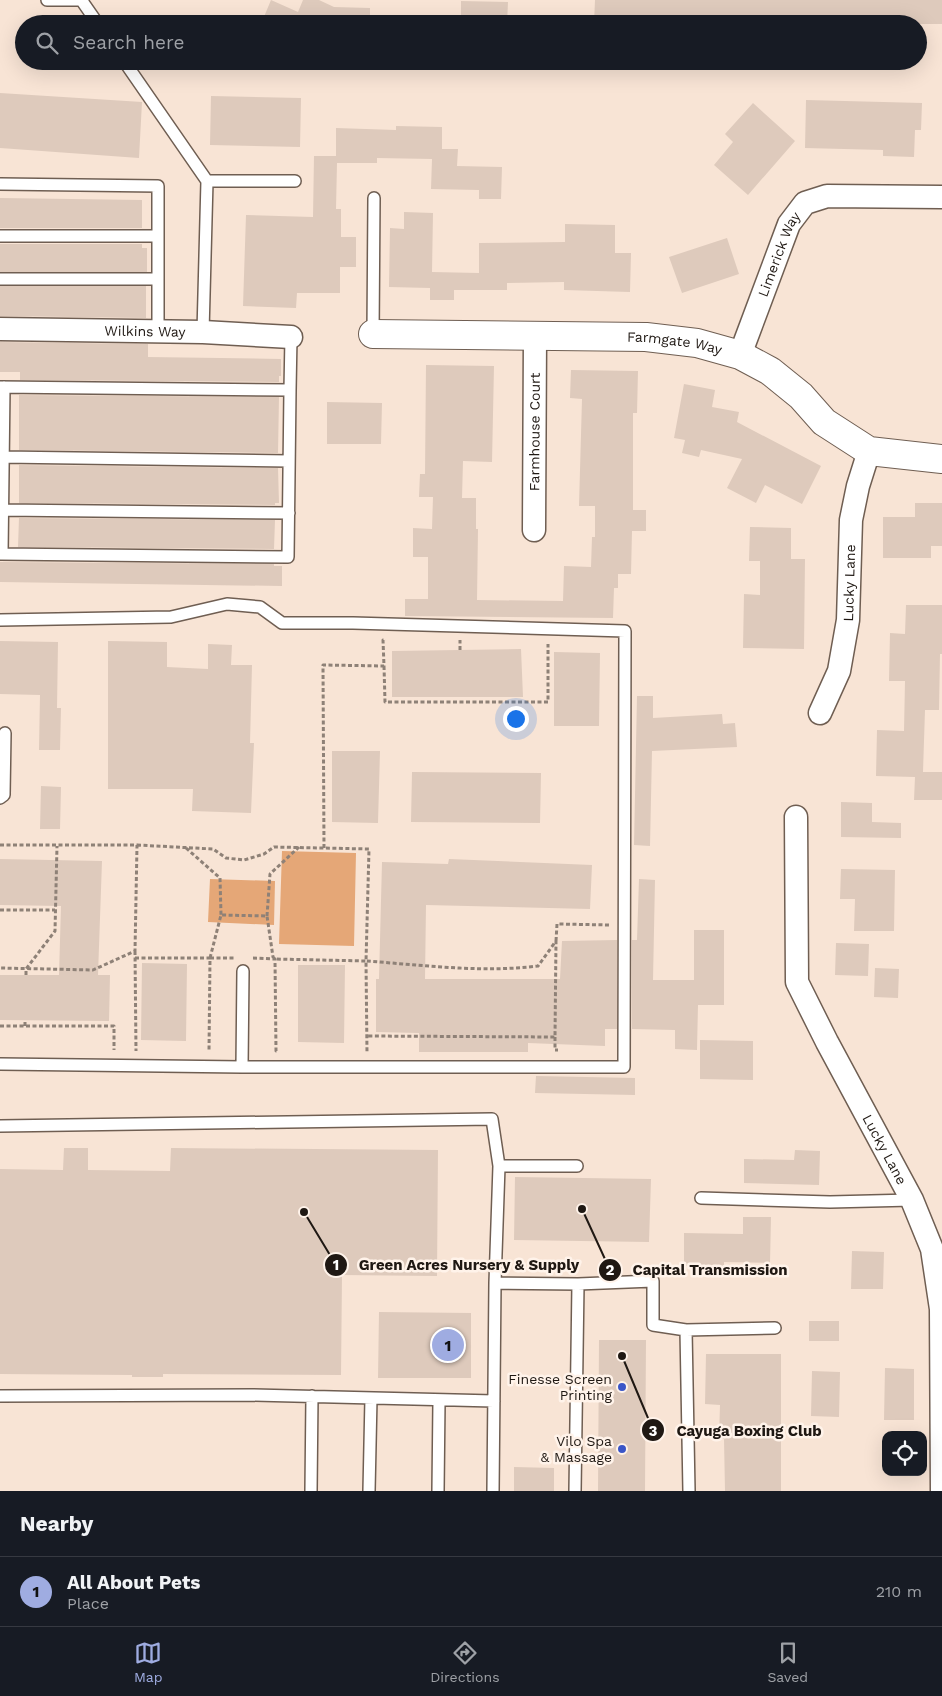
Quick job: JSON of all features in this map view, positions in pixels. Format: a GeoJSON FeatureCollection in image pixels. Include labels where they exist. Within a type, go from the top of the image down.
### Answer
{"type":"FeatureCollection","features":[{"type":"Feature","properties":{"kind":"street","name":"Limerick Way"},"geometry":{"type":"LineString","coordinates":[[740,355],[789,224],[805,203],[827,196],[942,197]]}},
{"type":"Feature","properties":{"kind":"street","name":"Wilkins Way"},"geometry":{"type":"LineString","coordinates":[[0,329],[203,332],[291,337]]}},
{"type":"Feature","properties":{"kind":"street","name":"Farmgate Way"},"geometry":{"type":"LineString","coordinates":[[373,334],[646,337],[697,343],[740,355],[770,372],[800,396],[824,422],[869,451],[942,459]]}},
{"type":"Feature","properties":{"kind":"street","name":"Farmhouse Court"},"geometry":{"type":"LineString","coordinates":[[534,530],[535,336]]}},
{"type":"Feature","properties":{"kind":"street","name":"Lucky Lane"},"geometry":{"type":"LineString","coordinates":[[820,713],[839,671],[848,620],[852,520],[858,486],[869,451]]}},
{"type":"Feature","properties":{"kind":"street","name":"Lucky Lane"},"geometry":{"type":"LineString","coordinates":[[796,817],[797,982],[912,1200],[932,1249],[941,1309],[942,1491]]}},
{"type":"Feature","properties":{"kind":"lane"},"geometry":{"type":"LineString","coordinates":[[47,0],[83,0],[92,15]]}},
{"type":"Feature","properties":{"kind":"lane"},"geometry":{"type":"LineString","coordinates":[[130,70],[207,181],[203,332]]}},
{"type":"Feature","properties":{"kind":"lane"},"geometry":{"type":"LineString","coordinates":[[207,181],[295,181]]}},
{"type":"Feature","properties":{"kind":"lane"},"geometry":{"type":"LineString","coordinates":[[0,184],[158,186],[158,332]]}},
{"type":"Feature","properties":{"kind":"lane"},"geometry":{"type":"LineString","coordinates":[[373,334],[374,198]]}},
{"type":"Feature","properties":{"kind":"lane"},"geometry":{"type":"LineString","coordinates":[[0,236],[157,236]]}},
{"type":"Feature","properties":{"kind":"lane"},"geometry":{"type":"LineString","coordinates":[[0,279],[158,279]]}},
{"type":"Feature","properties":{"kind":"lane"},"geometry":{"type":"LineString","coordinates":[[290,390],[2,387],[3,510],[1,554],[288,557],[291,337]]}},
{"type":"Feature","properties":{"kind":"lane"},"geometry":{"type":"LineString","coordinates":[[3,458],[289,461]]}},
{"type":"Feature","properties":{"kind":"lane"},"geometry":{"type":"LineString","coordinates":[[3,510],[288,513]]}},
{"type":"Feature","properties":{"kind":"lane"},"geometry":{"type":"LineString","coordinates":[[0,620],[171,617],[227,604],[260,607],[282,623],[353,623],[625,631],[624,1067],[242,1067],[0,1064]]}},
{"type":"Feature","properties":{"kind":"lane"},"geometry":{"type":"LineString","coordinates":[[0,798],[4,795],[5,733]]}},
{"type":"Feature","properties":{"kind":"lane"},"geometry":{"type":"LineString","coordinates":[[242,1067],[243,971]]}},
{"type":"Feature","properties":{"kind":"lane"},"geometry":{"type":"LineString","coordinates":[[0,1126],[492,1120],[499,1166],[495,1283],[493,1491]]}},
{"type":"Feature","properties":{"kind":"lane"},"geometry":{"type":"LineString","coordinates":[[499,1166],[577,1166]]}},
{"type":"Feature","properties":{"kind":"lane"},"geometry":{"type":"LineString","coordinates":[[701,1198],[830,1202],[912,1200]]}},
{"type":"Feature","properties":{"kind":"lane"},"geometry":{"type":"LineString","coordinates":[[495,1283],[578,1284],[653,1281],[653,1324],[686,1330],[776,1328]]}},
{"type":"Feature","properties":{"kind":"lane"},"geometry":{"type":"LineString","coordinates":[[575,1491],[578,1284]]}},
{"type":"Feature","properties":{"kind":"lane"},"geometry":{"type":"LineString","coordinates":[[686,1330],[688,1491]]}},
{"type":"Feature","properties":{"kind":"lane"},"geometry":{"type":"LineString","coordinates":[[0,1396],[251,1395],[494,1401]]}},
{"type":"Feature","properties":{"kind":"lane"},"geometry":{"type":"LineString","coordinates":[[311,1491],[312,1396]]}},
{"type":"Feature","properties":{"kind":"lane"},"geometry":{"type":"LineString","coordinates":[[369,1491],[371,1398]]}},
{"type":"Feature","properties":{"kind":"lane"},"geometry":{"type":"LineString","coordinates":[[438,1491],[439,1401]]}},
{"type":"Feature","properties":{"kind":"path"},"geometry":{"type":"LineString","coordinates":[[392,640],[383,640],[385,702],[459,699],[548,702],[548,640]]}},
{"type":"Feature","properties":{"kind":"path"},"geometry":{"type":"LineString","coordinates":[[460,650],[460,640],[470,640]]}},
{"type":"Feature","properties":{"kind":"path"},"geometry":{"type":"LineString","coordinates":[[324,848],[323,665],[384,666]]}},
{"type":"Feature","properties":{"kind":"path"},"geometry":{"type":"LineString","coordinates":[[0,845],[185,847],[213,849],[226,858],[244,860],[264,854],[274,847],[369,848],[366,961],[367,1053],[358,1053]]}},
{"type":"Feature","properties":{"kind":"path"},"geometry":{"type":"LineString","coordinates":[[136,1051],[137,845]]}},
{"type":"Feature","properties":{"kind":"path"},"geometry":{"type":"LineString","coordinates":[[26,975],[26,969],[55,931],[57,846]]}},
{"type":"Feature","properties":{"kind":"path"},"geometry":{"type":"LineString","coordinates":[[185,847],[220,878],[221,915],[210,958],[209,1051],[200,1051]]}},
{"type":"Feature","properties":{"kind":"path"},"geometry":{"type":"LineString","coordinates":[[285,1051],[276,1051],[275,959],[273,957],[267,916],[270,874],[299,847]]}},
{"type":"Feature","properties":{"kind":"path"},"geometry":{"type":"LineString","coordinates":[[0,910],[55,910]]}},
{"type":"Feature","properties":{"kind":"path"},"geometry":{"type":"LineString","coordinates":[[221,915],[267,916]]}},
{"type":"Feature","properties":{"kind":"path"},"geometry":{"type":"LineString","coordinates":[[564,1050],[555,1050],[557,924],[613,925]]}},
{"type":"Feature","properties":{"kind":"path"},"geometry":{"type":"LineString","coordinates":[[245,958],[520,968],[538,966],[556,941]]}},
{"type":"Feature","properties":{"kind":"path"},"geometry":{"type":"LineString","coordinates":[[0,968],[93,970],[136,951]]}},
{"type":"Feature","properties":{"kind":"path"},"geometry":{"type":"LineString","coordinates":[[135,958],[237,958]]}},
{"type":"Feature","properties":{"kind":"path"},"geometry":{"type":"LineString","coordinates":[[25,1021],[25,1026]]}},
{"type":"Feature","properties":{"kind":"path"},"geometry":{"type":"LineString","coordinates":[[0,1026],[114,1026],[114,1051],[119,1051]]}},
{"type":"Feature","properties":{"kind":"path"},"geometry":{"type":"LineString","coordinates":[[367,1036],[555,1037]]}},
{"type":"Feature","properties":{"kind":"path"},"geometry":{"type":"LineString","coordinates":[[130,1051],[145,1051]]}},
{"type":"Feature","properties":{"kind":"shaded area"},"geometry":{"type":"Polygon","coordinates":[[[282,851],[356,853],[354,946],[279,944],[282,851]]]}},
{"type":"Feature","properties":{"kind":"shaded area"},"geometry":{"type":"Polygon","coordinates":[[[210,879],[275,881],[274,925],[208,922],[210,879]]]}},
{"type":"Feature","properties":{"kind":"building"},"geometry":{"type":"Polygon","coordinates":[[[271,0],[298,12],[303,0],[319,0],[334,7],[370,8],[370,15],[265,15],[271,0]]]}},
{"type":"Feature","properties":{"kind":"building"},"geometry":{"type":"Polygon","coordinates":[[[595,0],[942,0],[942,24],[927,24],[927,15],[594,15],[595,0]]]}},
{"type":"Feature","properties":{"kind":"building"},"geometry":{"type":"Polygon","coordinates":[[[461,1],[508,2],[507,15],[461,15],[461,1]]]}},
{"type":"Feature","properties":{"kind":"building"},"geometry":{"type":"Polygon","coordinates":[[[0,93],[142,102],[139,158],[0,148],[0,93]]]}},
{"type":"Feature","properties":{"kind":"building"},"geometry":{"type":"Polygon","coordinates":[[[211,96],[301,98],[300,147],[210,145],[211,96]]]}},
{"type":"Feature","properties":{"kind":"building"},"geometry":{"type":"Polygon","coordinates":[[[806,100],[922,103],[921,130],[915,130],[914,157],[883,156],[883,150],[805,148],[806,100]]]}},
{"type":"Feature","properties":{"kind":"building"},"geometry":{"type":"Polygon","coordinates":[[[753,103],[795,141],[748,195],[714,165],[733,142],[725,134],[753,103]]]}},
{"type":"Feature","properties":{"kind":"building"},"geometry":{"type":"Polygon","coordinates":[[[396,126],[442,127],[442,149],[458,149],[457,166],[502,167],[501,199],[479,199],[479,190],[431,189],[432,159],[377,158],[377,163],[337,163],[336,209],[341,209],[341,237],[356,237],[356,267],[340,267],[340,293],[297,293],[296,308],[243,306],[246,215],[313,217],[314,156],[336,156],[336,128],[396,130],[396,126]]]}},
{"type":"Feature","properties":{"kind":"building"},"geometry":{"type":"Polygon","coordinates":[[[0,198],[142,200],[142,228],[0,228],[0,198]]]}},
{"type":"Feature","properties":{"kind":"building"},"geometry":{"type":"Polygon","coordinates":[[[404,212],[433,213],[432,272],[479,273],[479,243],[565,242],[565,224],[615,225],[615,253],[631,253],[630,292],[564,290],[564,282],[507,283],[507,290],[454,290],[454,300],[430,300],[430,288],[389,287],[390,228],[404,229],[404,212]]]}},
{"type":"Feature","properties":{"kind":"building"},"geometry":{"type":"Polygon","coordinates":[[[727,238],[739,274],[682,293],[669,257],[727,238]]]}},
{"type":"Feature","properties":{"kind":"building"},"geometry":{"type":"Polygon","coordinates":[[[0,244],[142,244],[142,248],[147,248],[147,272],[0,272],[0,244]]]}},
{"type":"Feature","properties":{"kind":"building"},"geometry":{"type":"Polygon","coordinates":[[[0,286],[146,286],[146,318],[0,316],[0,286]]]}},
{"type":"Feature","properties":{"kind":"building"},"geometry":{"type":"Polygon","coordinates":[[[0,342],[148,344],[148,357],[281,359],[281,376],[279,376],[279,382],[20,380],[20,372],[0,372],[0,342]]]}},
{"type":"Feature","properties":{"kind":"building"},"geometry":{"type":"Polygon","coordinates":[[[426,365],[494,366],[492,462],[463,461],[462,498],[476,498],[476,529],[478,529],[477,600],[563,601],[564,566],[591,567],[592,537],[595,537],[595,506],[579,506],[582,399],[570,398],[571,370],[638,371],[637,413],[633,413],[633,510],[646,510],[646,531],[632,531],[631,574],[618,574],[618,588],[614,588],[613,618],[405,616],[405,599],[428,599],[428,557],[413,557],[413,528],[432,529],[433,497],[419,497],[420,474],[425,474],[426,365]]]}},
{"type":"Feature","properties":{"kind":"building"},"geometry":{"type":"Polygon","coordinates":[[[684,384],[715,390],[712,407],[739,412],[737,422],[821,466],[802,504],[765,485],[756,503],[727,488],[742,459],[701,450],[699,457],[682,453],[685,440],[674,438],[684,384]]]}},
{"type":"Feature","properties":{"kind":"building"},"geometry":{"type":"Polygon","coordinates":[[[19,395],[279,397],[278,453],[19,450],[19,395]]]}},
{"type":"Feature","properties":{"kind":"building"},"geometry":{"type":"Polygon","coordinates":[[[327,402],[382,403],[381,444],[327,444],[327,402]]]}},
{"type":"Feature","properties":{"kind":"building"},"geometry":{"type":"Polygon","coordinates":[[[19,465],[278,468],[279,503],[275,503],[275,505],[19,503],[19,465]]]}},
{"type":"Feature","properties":{"kind":"building"},"geometry":{"type":"Polygon","coordinates":[[[915,503],[942,503],[942,546],[931,546],[931,558],[883,558],[883,517],[915,517],[915,503]]]}},
{"type":"Feature","properties":{"kind":"building"},"geometry":{"type":"Polygon","coordinates":[[[19,518],[275,520],[274,549],[18,547],[19,518]]]}},
{"type":"Feature","properties":{"kind":"building"},"geometry":{"type":"Polygon","coordinates":[[[750,527],[791,528],[791,559],[805,559],[804,649],[743,648],[744,594],[760,595],[760,561],[749,561],[750,527]]]}},
{"type":"Feature","properties":{"kind":"building"},"geometry":{"type":"Polygon","coordinates":[[[0,562],[274,564],[274,566],[282,566],[282,586],[0,582],[0,562]]]}},
{"type":"Feature","properties":{"kind":"building"},"geometry":{"type":"Polygon","coordinates":[[[906,605],[942,605],[939,710],[925,710],[923,772],[942,772],[942,800],[914,800],[915,777],[876,776],[877,730],[904,731],[905,681],[889,681],[890,633],[905,634],[906,605]]]}},
{"type":"Feature","properties":{"kind":"building"},"geometry":{"type":"Polygon","coordinates":[[[0,641],[58,642],[57,708],[61,708],[60,750],[39,750],[40,695],[0,694],[0,641]]]}},
{"type":"Feature","properties":{"kind":"building"},"geometry":{"type":"Polygon","coordinates":[[[108,641],[167,642],[167,667],[208,669],[208,644],[232,645],[231,665],[252,665],[250,743],[254,743],[251,813],[192,811],[193,789],[108,789],[108,641]]]}},
{"type":"Feature","properties":{"kind":"building"},"geometry":{"type":"Polygon","coordinates":[[[521,649],[523,697],[392,697],[392,651],[521,649]]]}},
{"type":"Feature","properties":{"kind":"building"},"geometry":{"type":"Polygon","coordinates":[[[554,652],[600,653],[599,726],[554,726],[554,652]]]}},
{"type":"Feature","properties":{"kind":"building"},"geometry":{"type":"Polygon","coordinates":[[[637,696],[653,696],[653,718],[722,714],[723,724],[735,723],[737,747],[652,751],[650,846],[634,845],[637,696]]]}},
{"type":"Feature","properties":{"kind":"building"},"geometry":{"type":"Polygon","coordinates":[[[332,751],[380,751],[378,823],[332,822],[332,751]]]}},
{"type":"Feature","properties":{"kind":"building"},"geometry":{"type":"Polygon","coordinates":[[[412,772],[541,773],[540,823],[411,822],[412,772]]]}},
{"type":"Feature","properties":{"kind":"building"},"geometry":{"type":"Polygon","coordinates":[[[41,786],[61,787],[60,829],[40,829],[41,786]]]}},
{"type":"Feature","properties":{"kind":"building"},"geometry":{"type":"Polygon","coordinates":[[[841,802],[872,803],[872,822],[901,823],[901,838],[841,837],[841,802]]]}},
{"type":"Feature","properties":{"kind":"building"},"geometry":{"type":"Polygon","coordinates":[[[0,859],[102,861],[98,975],[110,975],[109,1021],[0,1020],[0,975],[59,975],[61,906],[0,905],[0,859]]]}},
{"type":"Feature","properties":{"kind":"building"},"geometry":{"type":"Polygon","coordinates":[[[449,859],[592,865],[590,909],[426,905],[425,979],[560,979],[562,941],[617,940],[617,1029],[605,1029],[605,1046],[528,1043],[528,1052],[419,1052],[419,1033],[376,1032],[376,979],[379,979],[382,862],[448,864],[449,859]]]}},
{"type":"Feature","properties":{"kind":"building"},"geometry":{"type":"Polygon","coordinates":[[[841,869],[895,870],[894,931],[854,931],[855,899],[840,899],[841,869]]]}},
{"type":"Feature","properties":{"kind":"building"},"geometry":{"type":"Polygon","coordinates":[[[639,879],[655,880],[653,980],[694,980],[694,930],[724,930],[724,1005],[698,1005],[697,1050],[675,1049],[675,1030],[632,1029],[632,940],[637,940],[639,879]]]}},
{"type":"Feature","properties":{"kind":"building"},"geometry":{"type":"Polygon","coordinates":[[[836,943],[869,944],[868,976],[835,975],[836,943]]]}},
{"type":"Feature","properties":{"kind":"building"},"geometry":{"type":"Polygon","coordinates":[[[142,963],[187,964],[186,1041],[141,1040],[142,963]]]}},
{"type":"Feature","properties":{"kind":"building"},"geometry":{"type":"Polygon","coordinates":[[[298,965],[345,965],[344,1043],[298,1042],[298,965]]]}},
{"type":"Feature","properties":{"kind":"building"},"geometry":{"type":"Polygon","coordinates":[[[875,968],[899,969],[898,998],[874,997],[875,968]]]}},
{"type":"Feature","properties":{"kind":"building"},"geometry":{"type":"Polygon","coordinates":[[[700,1040],[753,1041],[753,1080],[700,1079],[700,1040]]]}},
{"type":"Feature","properties":{"kind":"building"},"geometry":{"type":"Polygon","coordinates":[[[536,1076],[635,1078],[635,1095],[535,1093],[536,1076]]]}},
{"type":"Feature","properties":{"kind":"building"},"geometry":{"type":"Polygon","coordinates":[[[64,1148],[88,1148],[88,1170],[170,1171],[171,1148],[438,1150],[437,1276],[342,1275],[341,1375],[163,1374],[163,1377],[132,1377],[132,1375],[0,1374],[0,1169],[63,1170],[64,1148]]]}},
{"type":"Feature","properties":{"kind":"building"},"geometry":{"type":"Polygon","coordinates":[[[795,1150],[820,1151],[819,1185],[744,1183],[744,1159],[794,1160],[795,1150]]]}},
{"type":"Feature","properties":{"kind":"building"},"geometry":{"type":"Polygon","coordinates":[[[515,1177],[651,1179],[649,1242],[514,1240],[515,1177]]]}},
{"type":"Feature","properties":{"kind":"building"},"geometry":{"type":"Polygon","coordinates":[[[743,1217],[771,1217],[770,1263],[724,1262],[724,1267],[684,1266],[684,1233],[743,1234],[743,1217]]]}},
{"type":"Feature","properties":{"kind":"building"},"geometry":{"type":"Polygon","coordinates":[[[852,1251],[884,1252],[883,1289],[851,1289],[852,1251]]]}},
{"type":"Feature","properties":{"kind":"building"},"geometry":{"type":"Polygon","coordinates":[[[379,1312],[471,1313],[471,1378],[378,1378],[379,1312]]]}},
{"type":"Feature","properties":{"kind":"building"},"geometry":{"type":"Polygon","coordinates":[[[809,1321],[839,1321],[839,1341],[809,1341],[809,1321]]]}},
{"type":"Feature","properties":{"kind":"building"},"geometry":{"type":"Polygon","coordinates":[[[599,1340],[646,1340],[645,1491],[598,1491],[599,1340]]]}},
{"type":"Feature","properties":{"kind":"building"},"geometry":{"type":"Polygon","coordinates":[[[706,1354],[781,1354],[781,1491],[725,1491],[724,1439],[719,1439],[720,1405],[705,1404],[706,1354]]]}},
{"type":"Feature","properties":{"kind":"building"},"geometry":{"type":"Polygon","coordinates":[[[885,1368],[914,1369],[914,1420],[884,1420],[885,1368]]]}},
{"type":"Feature","properties":{"kind":"building"},"geometry":{"type":"Polygon","coordinates":[[[812,1371],[840,1372],[839,1417],[811,1416],[812,1371]]]}},
{"type":"Feature","properties":{"kind":"building"},"geometry":{"type":"Polygon","coordinates":[[[514,1467],[554,1468],[554,1491],[514,1491],[514,1467]]]}},
{"type":"Feature","properties":{"kind":"place","name":"Capital Transmission"},"geometry":{"type":"Point","coordinates":[582,1209]}},
{"type":"Feature","properties":{"kind":"place","name":"Green Acres Nursery & Supply"},"geometry":{"type":"Point","coordinates":[304,1212]}},
{"type":"Feature","properties":{"kind":"place","name":"All About Pets"},"geometry":{"type":"Point","coordinates":[448,1345]}},
{"type":"Feature","properties":{"kind":"place","name":"Cayuga Boxing Club"},"geometry":{"type":"Point","coordinates":[622,1356]}},
{"type":"Feature","properties":{"kind":"place","name":"Finesse Screen Printing"},"geometry":{"type":"Point","coordinates":[622,1387]}},
{"type":"Feature","properties":{"kind":"place","name":"Vilo Spa & Massage"},"geometry":{"type":"Point","coordinates":[622,1449]}}]}
